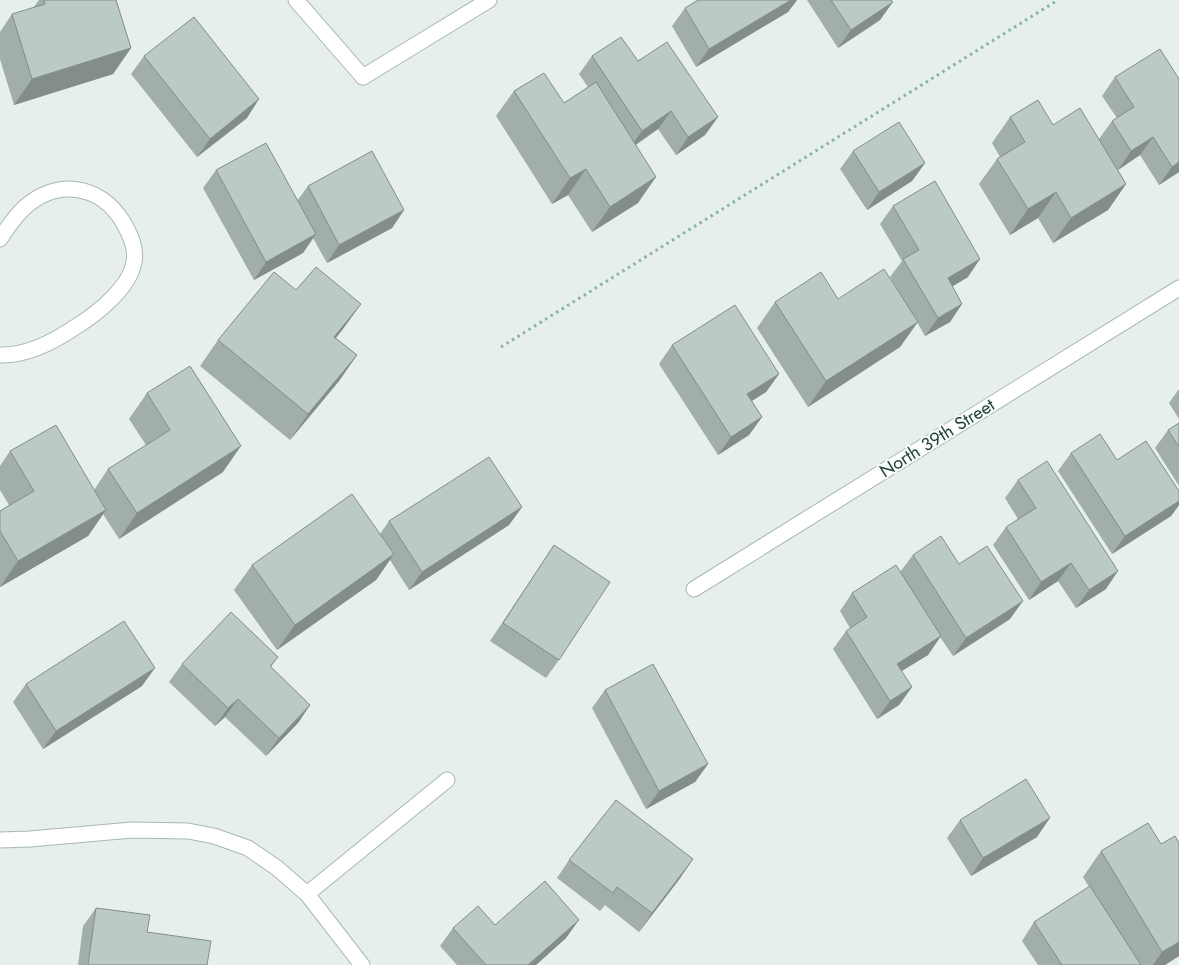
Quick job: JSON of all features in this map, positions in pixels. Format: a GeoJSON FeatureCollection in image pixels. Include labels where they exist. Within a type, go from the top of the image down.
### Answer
{"type":"FeatureCollection","features":[{"type":"Feature","properties":{"kind":"street"},"geometry":{"type":"LineString","coordinates":[[296,0],[363,77],[489,0]]}},
{"type":"Feature","properties":{"kind":"street"},"geometry":{"type":"LineString","coordinates":[[0,239],[14,219],[33,202],[50,193],[70,188],[99,196],[112,207],[126,227],[135,254],[134,263],[125,282],[108,302],[85,322],[68,333],[30,350],[19,354],[0,355]]}},
{"type":"Feature","properties":{"kind":"street","name":"North 39th Street"},"geometry":{"type":"LineString","coordinates":[[694,589],[1179,288]]}},
{"type":"Feature","properties":{"kind":"street"},"geometry":{"type":"LineString","coordinates":[[307,894],[448,780]]}},
{"type":"Feature","properties":{"kind":"street"},"geometry":{"type":"LineString","coordinates":[[0,840],[132,830],[188,831],[206,834],[248,848],[277,868],[307,894],[362,965]]}},
{"type":"Feature","properties":{"kind":"path"},"geometry":{"type":"LineString","coordinates":[[501,347],[1058,0]]}},
{"type":"Feature","properties":{"kind":"building"},"geometry":{"type":"Polygon","coordinates":[[[44,0],[116,0],[131,48],[32,79],[12,14],[45,4],[44,0]]]}},
{"type":"Feature","properties":{"kind":"building"},"geometry":{"type":"Polygon","coordinates":[[[698,0],[791,0],[709,49],[685,8],[698,0]]]}},
{"type":"Feature","properties":{"kind":"building"},"geometry":{"type":"Polygon","coordinates":[[[831,0],[891,0],[893,2],[851,30],[831,0]]]}},
{"type":"Feature","properties":{"kind":"building"},"geometry":{"type":"Polygon","coordinates":[[[194,17],[259,99],[210,139],[144,56],[194,17]]]}},
{"type":"Feature","properties":{"kind":"building"},"geometry":{"type":"Polygon","coordinates":[[[621,37],[638,61],[667,42],[718,117],[688,137],[671,111],[642,131],[592,56],[621,37]]]}},
{"type":"Feature","properties":{"kind":"building"},"geometry":{"type":"Polygon","coordinates":[[[1160,49],[1179,79],[1179,162],[1172,167],[1153,137],[1131,151],[1112,121],[1134,107],[1115,77],[1160,49]]]}},
{"type":"Feature","properties":{"kind":"building"},"geometry":{"type":"Polygon","coordinates":[[[544,73],[564,103],[596,82],[656,177],[610,207],[586,169],[570,178],[514,91],[544,73]]]}},
{"type":"Feature","properties":{"kind":"building"},"geometry":{"type":"Polygon","coordinates":[[[1038,100],[1053,125],[1080,108],[1126,184],[1071,218],[1056,192],[1028,209],[997,159],[1025,142],[1010,117],[1038,100]]]}},
{"type":"Feature","properties":{"kind":"building"},"geometry":{"type":"Polygon","coordinates":[[[899,122],[925,163],[879,192],[853,151],[899,122]]]}},
{"type":"Feature","properties":{"kind":"building"},"geometry":{"type":"Polygon","coordinates":[[[266,143],[316,234],[266,262],[216,170],[266,143]]]}},
{"type":"Feature","properties":{"kind":"building"},"geometry":{"type":"Polygon","coordinates":[[[372,151],[404,210],[339,245],[308,186],[372,151]]]}},
{"type":"Feature","properties":{"kind":"building"},"geometry":{"type":"Polygon","coordinates":[[[935,181],[980,259],[948,278],[962,304],[938,318],[903,259],[919,250],[893,206],[935,181]]]}},
{"type":"Feature","properties":{"kind":"building"},"geometry":{"type":"Polygon","coordinates":[[[316,267],[361,304],[334,337],[357,355],[308,414],[218,340],[274,272],[296,290],[316,267]]]}},
{"type":"Feature","properties":{"kind":"building"},"geometry":{"type":"Polygon","coordinates":[[[884,269],[918,322],[826,381],[775,302],[821,272],[838,299],[884,269]]]}},
{"type":"Feature","properties":{"kind":"building"},"geometry":{"type":"Polygon","coordinates":[[[735,305],[779,374],[747,394],[762,417],[731,437],[672,345],[735,305]]]}},
{"type":"Feature","properties":{"kind":"building"},"geometry":{"type":"Polygon","coordinates":[[[190,366],[241,446],[137,513],[108,469],[170,430],[147,393],[190,366]]]}},
{"type":"Feature","properties":{"kind":"building"},"geometry":{"type":"Polygon","coordinates":[[[1179,423],[1179,447],[1168,430],[1179,423]]]}},
{"type":"Feature","properties":{"kind":"building"},"geometry":{"type":"Polygon","coordinates":[[[56,425],[106,510],[18,561],[0,531],[0,511],[34,491],[10,451],[56,425]]]}},
{"type":"Feature","properties":{"kind":"building"},"geometry":{"type":"Polygon","coordinates":[[[1100,434],[1117,460],[1146,441],[1179,491],[1179,501],[1125,536],[1071,453],[1100,434]]]}},
{"type":"Feature","properties":{"kind":"building"},"geometry":{"type":"Polygon","coordinates":[[[489,457],[522,507],[422,572],[389,521],[489,457]]]}},
{"type":"Feature","properties":{"kind":"building"},"geometry":{"type":"Polygon","coordinates":[[[1047,461],[1118,571],[1089,590],[1071,563],[1041,582],[1006,527],[1036,508],[1018,480],[1047,461]]]}},
{"type":"Feature","properties":{"kind":"building"},"geometry":{"type":"Polygon","coordinates":[[[352,494],[394,554],[295,625],[252,565],[352,494]]]}},
{"type":"Feature","properties":{"kind":"building"},"geometry":{"type":"Polygon","coordinates":[[[941,536],[959,564],[987,546],[1023,601],[966,638],[913,555],[941,536]]]}},
{"type":"Feature","properties":{"kind":"building"},"geometry":{"type":"Polygon","coordinates":[[[554,545],[610,582],[559,660],[503,623],[554,545]]]}},
{"type":"Feature","properties":{"kind":"building"},"geometry":{"type":"Polygon","coordinates":[[[896,565],[941,636],[897,664],[912,687],[890,701],[846,631],[867,617],[852,593],[896,565]]]}},
{"type":"Feature","properties":{"kind":"building"},"geometry":{"type":"Polygon","coordinates":[[[231,612],[278,657],[270,666],[310,705],[279,738],[238,699],[228,708],[182,664],[231,612]]]}},
{"type":"Feature","properties":{"kind":"building"},"geometry":{"type":"Polygon","coordinates":[[[124,621],[155,668],[56,731],[26,684],[124,621]]]}},
{"type":"Feature","properties":{"kind":"building"},"geometry":{"type":"Polygon","coordinates":[[[653,664],[708,764],[659,791],[605,690],[653,664]]]}},
{"type":"Feature","properties":{"kind":"building"},"geometry":{"type":"Polygon","coordinates":[[[1026,779],[1050,818],[983,858],[960,820],[1026,779]]]}},
{"type":"Feature","properties":{"kind":"building"},"geometry":{"type":"Polygon","coordinates":[[[616,800],[693,859],[652,913],[617,887],[613,893],[569,860],[616,800]]]}},
{"type":"Feature","properties":{"kind":"building"},"geometry":{"type":"Polygon","coordinates":[[[1148,823],[1161,844],[1175,836],[1179,843],[1179,942],[1162,952],[1101,851],[1148,823]]]}},
{"type":"Feature","properties":{"kind":"building"},"geometry":{"type":"Polygon","coordinates":[[[545,881],[579,920],[528,965],[486,965],[453,928],[478,906],[495,925],[545,881]]]}},
{"type":"Feature","properties":{"kind":"building"},"geometry":{"type":"Polygon","coordinates":[[[1090,886],[1141,965],[1062,965],[1034,922],[1090,886]]]}},
{"type":"Feature","properties":{"kind":"building"},"geometry":{"type":"Polygon","coordinates":[[[96,908],[150,915],[147,932],[211,941],[207,965],[88,965],[96,908]]]}}]}
